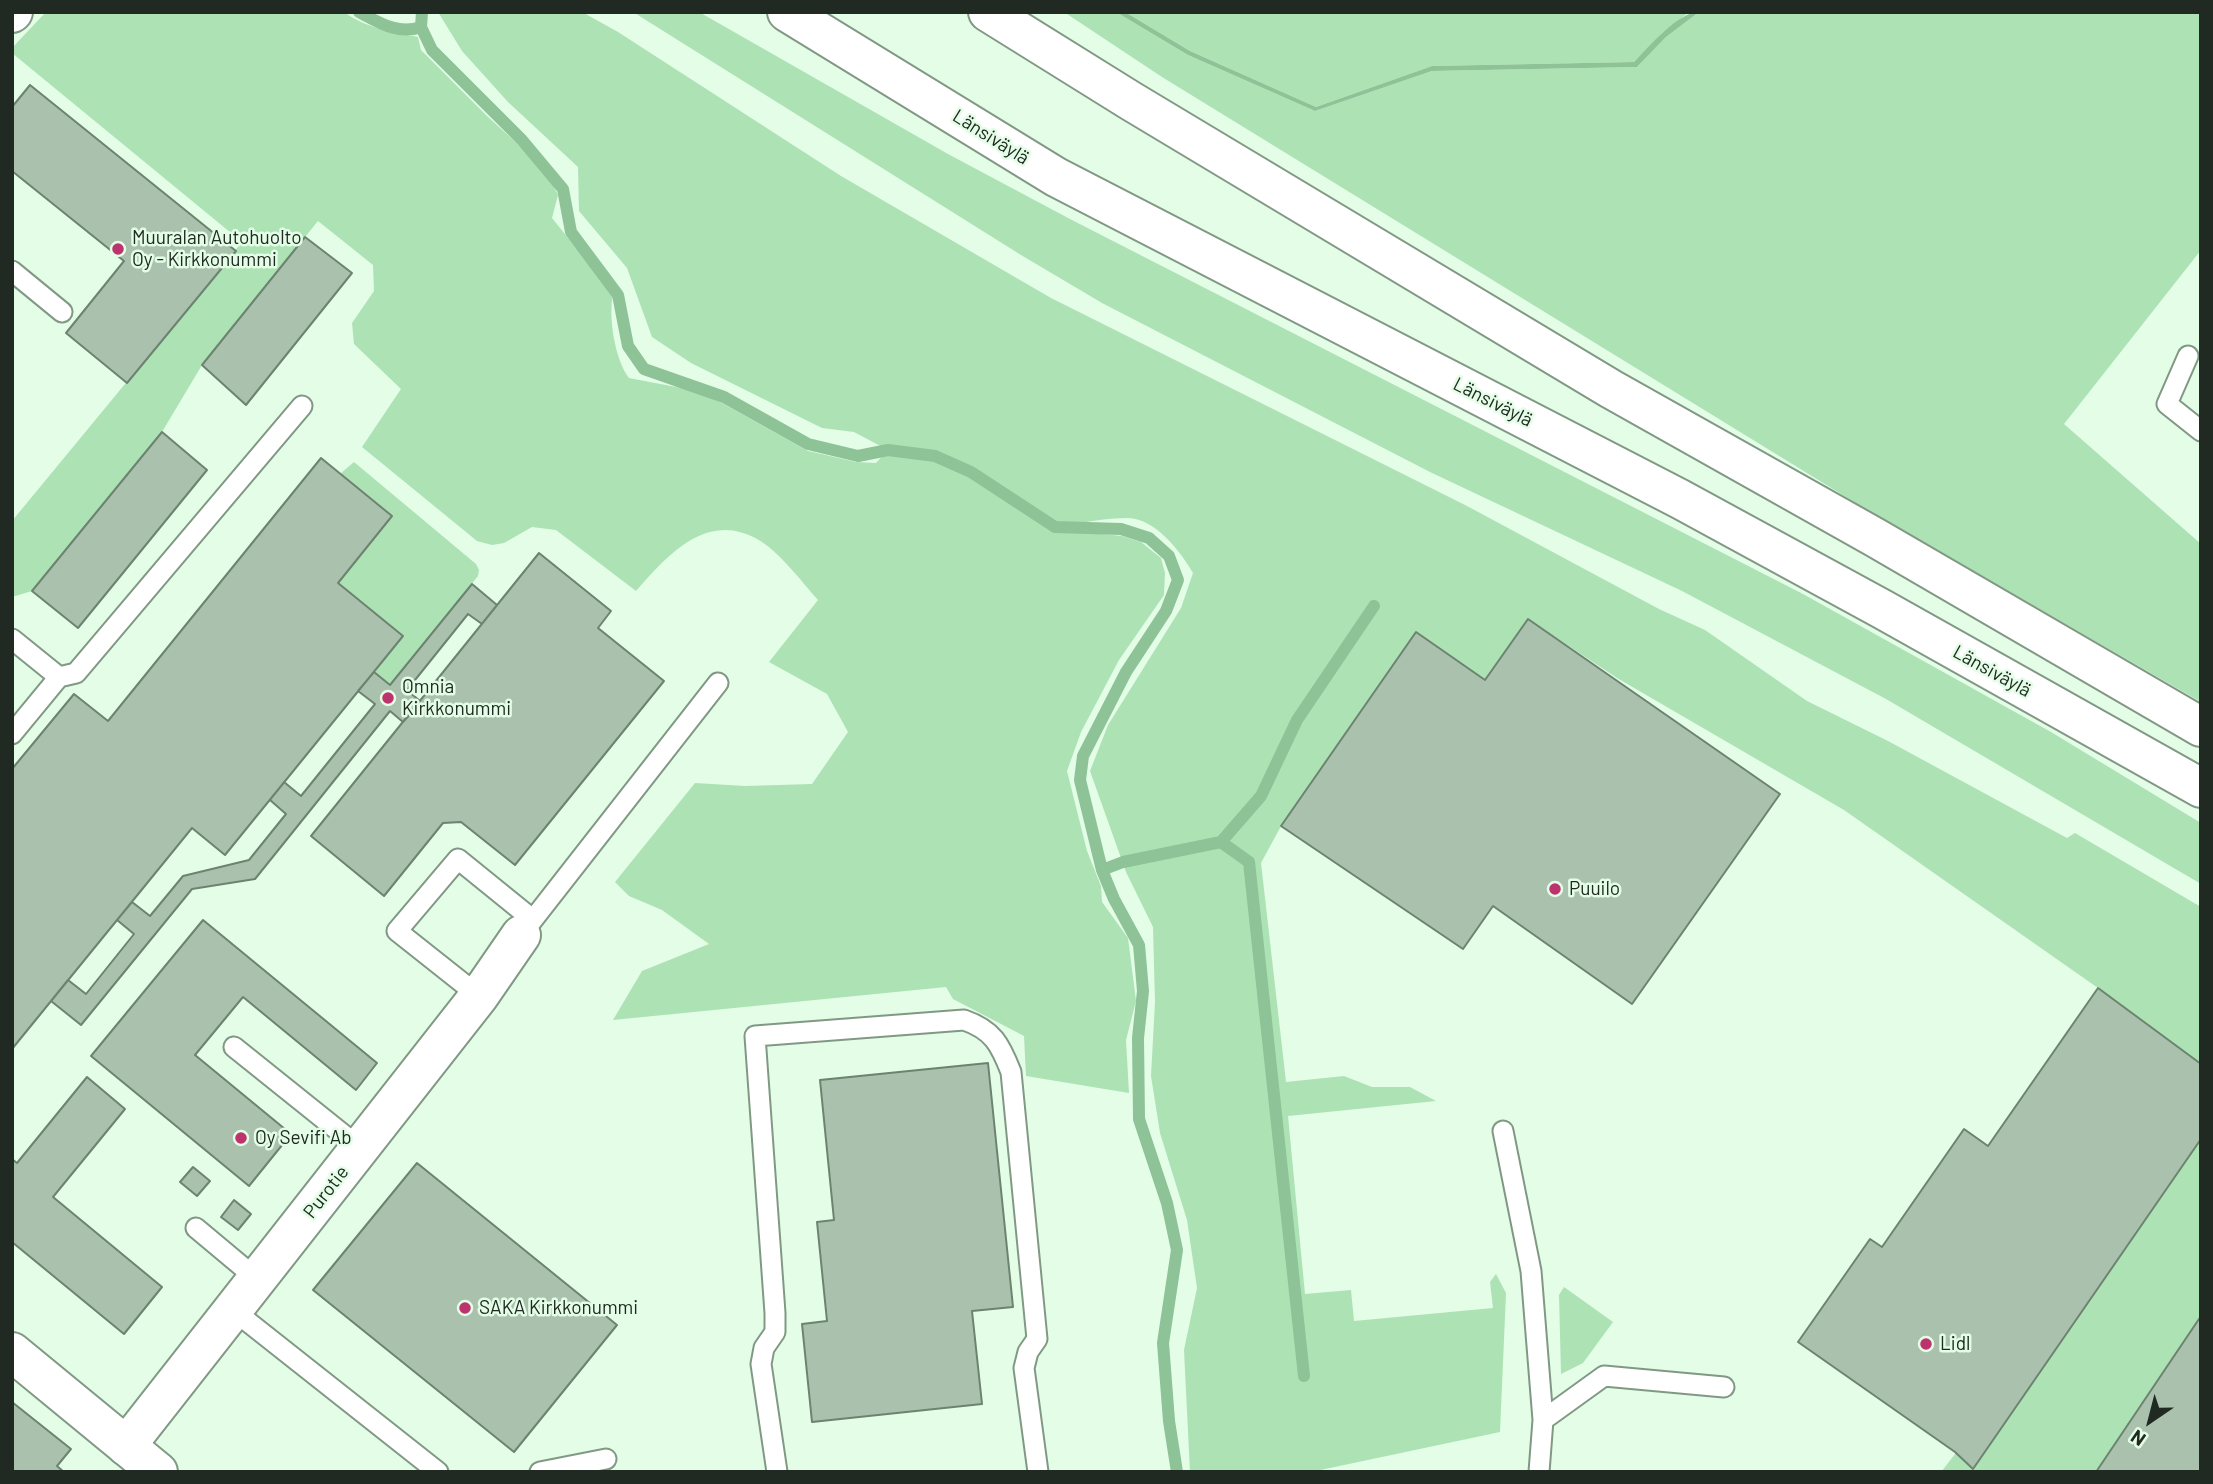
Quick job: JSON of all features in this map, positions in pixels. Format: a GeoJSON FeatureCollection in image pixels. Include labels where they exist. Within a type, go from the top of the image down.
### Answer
{"type":"FeatureCollection","features":[{"type":"Feature","properties":{"kind":"main road","name":"Länsiväylä"},"geometry":{"type":"LineString","coordinates":[[787,12],[1056,177],[1692,506],[2201,788]]}},
{"type":"Feature","properties":{"kind":"main road"},"geometry":{"type":"LineString","coordinates":[[988,12],[1131,101],[1611,389],[1877,538],[2201,727]]}},
{"type":"Feature","properties":{"kind":"main road","name":"Purotie"},"geometry":{"type":"LineString","coordinates":[[126,1446],[479,996],[526,927]]}},
{"type":"Feature","properties":{"kind":"main road"},"geometry":{"type":"LineString","coordinates":[[12,1352],[158,1472]]}},
{"type":"Feature","properties":{"kind":"lane"},"geometry":{"type":"LineString","coordinates":[[12,271],[62,312]]}},
{"type":"Feature","properties":{"kind":"lane"},"geometry":{"type":"LineString","coordinates":[[2188,356],[2167,404],[2201,431]]}},
{"type":"Feature","properties":{"kind":"lane"},"geometry":{"type":"LineString","coordinates":[[12,734],[59,677],[76,673],[302,406]]}},
{"type":"Feature","properties":{"kind":"lane"},"geometry":{"type":"LineString","coordinates":[[12,639],[59,677]]}},
{"type":"Feature","properties":{"kind":"lane"},"geometry":{"type":"LineString","coordinates":[[479,996],[397,931],[458,859],[526,927],[719,683]]}},
{"type":"Feature","properties":{"kind":"lane"},"geometry":{"type":"LineString","coordinates":[[777,1472],[761,1364],[764,1348],[775,1332],[775,1313],[755,1036],[964,1020],[982,1026],[1000,1045],[1011,1072],[1037,1339],[1028,1352],[1024,1368],[1038,1472]]}},
{"type":"Feature","properties":{"kind":"lane"},"geometry":{"type":"LineString","coordinates":[[234,1046],[360,1149]]}},
{"type":"Feature","properties":{"kind":"lane"},"geometry":{"type":"LineString","coordinates":[[1503,1131],[1531,1271],[1543,1420],[1539,1472]]}},
{"type":"Feature","properties":{"kind":"lane"},"geometry":{"type":"LineString","coordinates":[[196,1228],[257,1279]]}},
{"type":"Feature","properties":{"kind":"lane"},"geometry":{"type":"LineString","coordinates":[[233,1310],[438,1472]]}},
{"type":"Feature","properties":{"kind":"lane"},"geometry":{"type":"LineString","coordinates":[[1543,1420],[1604,1376],[1724,1387]]}},
{"type":"Feature","properties":{"kind":"lane"},"geometry":{"type":"LineString","coordinates":[[540,1472],[606,1459]]}},
{"type":"Feature","properties":{"kind":"shaded area"},"geometry":{"type":"Polygon","coordinates":[[[46,12],[344,12],[370,26],[418,37],[421,50],[545,169],[558,195],[552,218],[613,294],[611,314],[614,338],[620,361],[629,378],[692,390],[722,403],[808,451],[856,462],[876,463],[888,450],[854,432],[822,428],[691,363],[652,337],[627,268],[579,211],[578,167],[508,102],[462,51],[438,12],[582,12],[618,32],[841,176],[1051,298],[1467,506],[1659,609],[1705,630],[1807,701],[1888,741],[2067,838],[2075,833],[2201,907],[2201,1064],[2098,988],[1844,810],[1617,678],[1528,619],[1485,680],[1416,632],[1281,826],[1261,863],[1286,1082],[1344,1076],[1372,1087],[1410,1087],[1436,1101],[1288,1116],[1305,1294],[1351,1290],[1354,1321],[1493,1308],[1490,1282],[1496,1274],[1506,1293],[1500,1432],[1311,1472],[1190,1472],[1184,1350],[1197,1288],[1187,1220],[1160,1133],[1151,1076],[1155,1002],[1153,927],[1126,872],[1090,771],[1108,725],[1181,608],[1193,573],[1181,555],[1157,530],[1138,520],[1111,519],[1057,527],[1122,536],[1141,542],[1161,558],[1165,573],[1164,595],[1119,660],[1081,732],[1067,771],[1087,851],[1101,886],[1102,902],[1128,938],[1136,1001],[1126,1040],[1129,1093],[1026,1076],[1024,1036],[953,999],[946,987],[613,1020],[642,971],[709,944],[662,910],[629,896],[615,882],[695,783],[745,786],[812,784],[848,732],[827,694],[769,662],[818,600],[765,544],[738,532],[721,530],[689,541],[660,564],[636,591],[556,530],[532,527],[504,543],[492,545],[477,541],[362,447],[401,389],[354,344],[352,323],[374,291],[373,265],[318,221],[202,365],[162,432],[32,591],[12,597],[12,521],[242,242],[12,53],[12,48],[46,12]]]}},
{"type":"Feature","properties":{"kind":"shaded area"},"geometry":{"type":"Polygon","coordinates":[[[633,12],[699,12],[948,154],[1070,219],[1803,594],[2051,732],[2201,823],[2201,884],[1886,699],[1682,591],[1430,472],[1102,303],[633,12]]]}},
{"type":"Feature","properties":{"kind":"shaded area"},"geometry":{"type":"Polygon","coordinates":[[[1064,12],[1116,12],[1188,55],[1315,111],[1432,71],[1637,67],[1666,37],[1699,12],[2201,12],[2201,250],[2064,424],[2201,544],[2201,702],[1859,505],[1162,77],[1064,12]]]}},
{"type":"Feature","properties":{"kind":"shaded area"},"geometry":{"type":"Polygon","coordinates":[[[1116,12],[1125,12],[1190,51],[1316,107],[1432,66],[1634,62],[1673,24],[1699,12],[1666,37],[1637,67],[1432,71],[1315,111],[1188,55],[1116,12]]]}},
{"type":"Feature","properties":{"kind":"shaded area"},"geometry":{"type":"Polygon","coordinates":[[[1125,12],[1689,12],[1634,62],[1432,66],[1316,107],[1190,51],[1125,12]]]}},
{"type":"Feature","properties":{"kind":"shaded area"},"geometry":{"type":"Polygon","coordinates":[[[354,462],[476,564],[479,570],[478,576],[390,685],[374,672],[403,636],[338,583],[392,516],[340,474],[354,462]]]}},
{"type":"Feature","properties":{"kind":"shaded area"},"geometry":{"type":"Polygon","coordinates":[[[2201,1139],[2201,1316],[2096,1472],[1941,1472],[2201,1139]]]}},
{"type":"Feature","properties":{"kind":"shaded area"},"geometry":{"type":"Polygon","coordinates":[[[1564,1287],[1613,1322],[1583,1363],[1561,1374],[1559,1295],[1564,1287]]]}},
{"type":"Feature","properties":{"kind":"building"},"geometry":{"type":"Polygon","coordinates":[[[30,85],[236,251],[127,383],[66,333],[124,261],[12,171],[12,107],[30,85]]]}},
{"type":"Feature","properties":{"kind":"building"},"geometry":{"type":"Polygon","coordinates":[[[305,237],[352,273],[246,405],[202,365],[305,237]]]}},
{"type":"Feature","properties":{"kind":"building"},"geometry":{"type":"Polygon","coordinates":[[[162,432],[207,470],[78,628],[32,591],[162,432]]]}},
{"type":"Feature","properties":{"kind":"building"},"geometry":{"type":"Polygon","coordinates":[[[321,458],[392,516],[338,583],[403,636],[225,855],[192,828],[12,1049],[12,769],[74,694],[108,721],[321,458]]]}},
{"type":"Feature","properties":{"kind":"building"},"geometry":{"type":"Polygon","coordinates":[[[539,553],[611,611],[598,628],[664,681],[515,865],[461,822],[443,823],[384,896],[311,836],[539,553]]]}},
{"type":"Feature","properties":{"kind":"building"},"geometry":{"type":"Polygon","coordinates":[[[472,584],[497,605],[482,624],[468,614],[407,690],[420,701],[412,712],[403,722],[390,711],[255,879],[192,889],[81,1025],[51,1001],[68,980],[86,994],[134,934],[117,920],[132,902],[150,916],[183,876],[249,860],[286,814],[270,800],[284,782],[301,796],[375,704],[358,691],[374,672],[390,685],[472,584]]]}},
{"type":"Feature","properties":{"kind":"building"},"geometry":{"type":"Polygon","coordinates":[[[1528,619],[1780,794],[1632,1004],[1493,906],[1463,949],[1281,826],[1416,632],[1485,680],[1528,619]]]}},
{"type":"Feature","properties":{"kind":"building"},"geometry":{"type":"Polygon","coordinates":[[[203,920],[377,1063],[356,1090],[243,997],[195,1055],[291,1134],[249,1186],[91,1056],[203,920]]]}},
{"type":"Feature","properties":{"kind":"building"},"geometry":{"type":"Polygon","coordinates":[[[2098,988],[2201,1064],[2201,1139],[1973,1469],[1955,1452],[1798,1342],[1870,1239],[1882,1247],[1964,1129],[1988,1146],[2098,988]]]}},
{"type":"Feature","properties":{"kind":"building"},"geometry":{"type":"Polygon","coordinates":[[[988,1063],[1013,1307],[972,1311],[982,1404],[812,1422],[802,1324],[827,1321],[817,1222],[834,1220],[820,1080],[988,1063]]]}},
{"type":"Feature","properties":{"kind":"building"},"geometry":{"type":"Polygon","coordinates":[[[87,1077],[125,1109],[53,1197],[162,1287],[124,1334],[12,1242],[12,1159],[17,1163],[87,1077]]]}},
{"type":"Feature","properties":{"kind":"building","name":"SAKA Kirkkonummi"},"geometry":{"type":"Polygon","coordinates":[[[417,1163],[617,1325],[514,1452],[313,1290],[417,1163]]]}},
{"type":"Feature","properties":{"kind":"building"},"geometry":{"type":"Polygon","coordinates":[[[193,1167],[210,1181],[197,1196],[180,1182],[193,1167]]]}},
{"type":"Feature","properties":{"kind":"building"},"geometry":{"type":"Polygon","coordinates":[[[234,1200],[251,1214],[238,1230],[221,1217],[234,1200]]]}},
{"type":"Feature","properties":{"kind":"building"},"geometry":{"type":"Polygon","coordinates":[[[2201,1316],[2201,1472],[2096,1472],[2201,1316]]]}},
{"type":"Feature","properties":{"kind":"building"},"geometry":{"type":"Polygon","coordinates":[[[12,1402],[71,1449],[57,1466],[64,1472],[12,1472],[12,1402]]]}},
{"type":"Feature","properties":{"kind":"waterway"},"geometry":{"type":"LineString","coordinates":[[359,12],[397,29],[421,27]]}},
{"type":"Feature","properties":{"kind":"waterway"},"geometry":{"type":"LineString","coordinates":[[422,12],[421,27],[432,50],[522,140],[563,189],[571,232],[618,295],[628,346],[644,369],[724,397],[808,444],[858,456],[888,450],[935,456],[971,472],[1055,527],[1121,529],[1149,538],[1169,556],[1178,580],[1166,611],[1126,672],[1083,756],[1080,780],[1102,870],[1139,945],[1143,991],[1138,1038],[1139,1119],[1167,1203],[1177,1250],[1163,1343],[1169,1421],[1177,1472]]}},
{"type":"Feature","properties":{"kind":"waterway"},"geometry":{"type":"LineString","coordinates":[[1102,870],[1123,862],[1221,842],[1261,796],[1297,720],[1374,606]]}},
{"type":"Feature","properties":{"kind":"waterway"},"geometry":{"type":"LineString","coordinates":[[1221,842],[1249,862],[1304,1376]]}},
{"type":"Feature","properties":{"kind":"place","name":"Muuralan Autohuolto Oy - Kirkkonummi"},"geometry":{"type":"Point","coordinates":[118,249]}},
{"type":"Feature","properties":{"kind":"place","name":"Omnia Kirkkonummi"},"geometry":{"type":"Point","coordinates":[388,698]}},
{"type":"Feature","properties":{"kind":"place","name":"Puuilo"},"geometry":{"type":"Point","coordinates":[1555,889]}},
{"type":"Feature","properties":{"kind":"place","name":"Oy Sevifi Ab"},"geometry":{"type":"Point","coordinates":[241,1138]}},
{"type":"Feature","properties":{"kind":"place","name":"SAKA Kirkkonummi"},"geometry":{"type":"Point","coordinates":[465,1308]}},
{"type":"Feature","properties":{"kind":"place","name":"Lidl"},"geometry":{"type":"Point","coordinates":[1926,1344]}}]}
